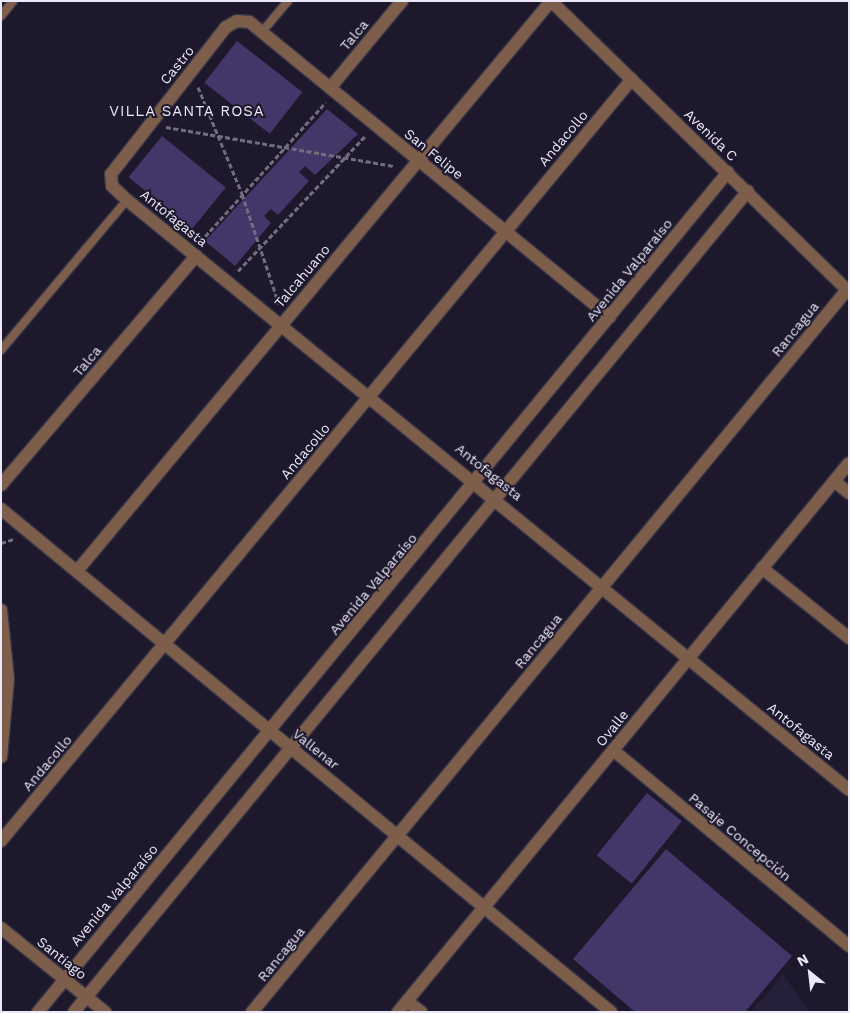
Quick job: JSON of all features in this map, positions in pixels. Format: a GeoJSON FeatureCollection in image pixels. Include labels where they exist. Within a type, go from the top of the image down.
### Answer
{"type":"FeatureCollection","features":[{"type":"Feature","properties":{"kind":"street","name":"Talca"},"geometry":{"type":"LineString","coordinates":[[330,88],[402,1]]}},
{"type":"Feature","properties":{"kind":"street","name":"Avenida C"},"geometry":{"type":"LineString","coordinates":[[551,1],[748,191],[848,291]]}},
{"type":"Feature","properties":{"kind":"street","name":"Talcahuano"},"geometry":{"type":"LineString","coordinates":[[77,571],[551,1]]}},
{"type":"Feature","properties":{"kind":"street","name":"San Felipe"},"geometry":{"type":"LineString","coordinates":[[237,21],[249,22],[610,317]]}},
{"type":"Feature","properties":{"kind":"street","name":"Castro"},"geometry":{"type":"LineString","coordinates":[[111,180],[114,168],[148,124],[226,28],[237,21]]}},
{"type":"Feature","properties":{"kind":"street","name":"Andacollo"},"geometry":{"type":"LineString","coordinates":[[1,841],[632,79]]}},
{"type":"Feature","properties":{"kind":"street","name":"Avenida Valparaíso"},"geometry":{"type":"LineString","coordinates":[[38,1012],[477,482],[728,172]]}},
{"type":"Feature","properties":{"kind":"street","name":"Antofagasta"},"geometry":{"type":"LineString","coordinates":[[111,180],[127,200],[281,326],[496,497],[849,790]]}},
{"type":"Feature","properties":{"kind":"street"},"geometry":{"type":"LineString","coordinates":[[74,1012],[748,191]]}},
{"type":"Feature","properties":{"kind":"street","name":"Talca"},"geometry":{"type":"LineString","coordinates":[[1,485],[196,256]]}},
{"type":"Feature","properties":{"kind":"street","name":"Rancagua"},"geometry":{"type":"LineString","coordinates":[[252,1012],[848,291]]}},
{"type":"Feature","properties":{"kind":"street","name":"Ovalle"},"geometry":{"type":"LineString","coordinates":[[398,1012],[849,463]]}},
{"type":"Feature","properties":{"kind":"street"},"geometry":{"type":"LineString","coordinates":[[834,481],[849,493]]}},
{"type":"Feature","properties":{"kind":"street","name":"Vallenar"},"geometry":{"type":"LineString","coordinates":[[1,509],[611,1012]]}},
{"type":"Feature","properties":{"kind":"street"},"geometry":{"type":"LineString","coordinates":[[762,568],[849,638]]}},
{"type":"Feature","properties":{"kind":"street"},"geometry":{"type":"LineString","coordinates":[[1,610],[8,679],[1,757]]}},
{"type":"Feature","properties":{"kind":"street","name":"Pasaje Concepción"},"geometry":{"type":"LineString","coordinates":[[612,750],[849,946]]}},
{"type":"Feature","properties":{"kind":"street","name":"Santiago"},"geometry":{"type":"LineString","coordinates":[[1,928],[105,1012]]}},
{"type":"Feature","properties":{"kind":"street"},"geometry":{"type":"LineString","coordinates":[[407,1000],[421,1012]]}},
{"type":"Feature","properties":{"kind":"lane"},"geometry":{"type":"LineString","coordinates":[[1,16],[13,1]]}},
{"type":"Feature","properties":{"kind":"lane"},"geometry":{"type":"LineString","coordinates":[[261,32],[288,1]]}},
{"type":"Feature","properties":{"kind":"lane"},"geometry":{"type":"LineString","coordinates":[[1,350],[127,200]]}},
{"type":"Feature","properties":{"kind":"path"},"geometry":{"type":"LineString","coordinates":[[191,71],[242,194],[279,304]]}},
{"type":"Feature","properties":{"kind":"path"},"geometry":{"type":"LineString","coordinates":[[200,243],[326,102]]}},
{"type":"Feature","properties":{"kind":"path"},"geometry":{"type":"LineString","coordinates":[[148,124],[344,160],[396,166]]}},
{"type":"Feature","properties":{"kind":"path"},"geometry":{"type":"LineString","coordinates":[[237,271],[260,244],[344,160],[365,136]]}},
{"type":"Feature","properties":{"kind":"shaded area"},"geometry":{"type":"Polygon","coordinates":[[[237,41],[302,92],[270,134],[204,83],[237,41]]]}},
{"type":"Feature","properties":{"kind":"shaded area"},"geometry":{"type":"Polygon","coordinates":[[[327,109],[358,134],[315,175],[305,166],[299,172],[309,181],[278,215],[271,209],[264,216],[271,223],[235,266],[205,241],[327,109]]]}},
{"type":"Feature","properties":{"kind":"shaded area"},"geometry":{"type":"Polygon","coordinates":[[[162,136],[226,188],[192,229],[129,177],[162,136]]]}},
{"type":"Feature","properties":{"kind":"shaded area"},"geometry":{"type":"Polygon","coordinates":[[[647,793],[682,821],[632,883],[597,855],[647,793]]]}},
{"type":"Feature","properties":{"kind":"shaded area"},"geometry":{"type":"Polygon","coordinates":[[[666,849],[792,956],[745,1012],[635,1012],[573,959],[666,849]]]}},
{"type":"Feature","properties":{"kind":"shaded area"},"geometry":{"type":"Polygon","coordinates":[[[783,974],[809,1012],[751,1012],[783,974]]]}},
{"type":"Feature","properties":{"kind":"district","name":"VILLA SANTA ROSA"},"geometry":{"type":"Point","coordinates":[187,112]}}]}
